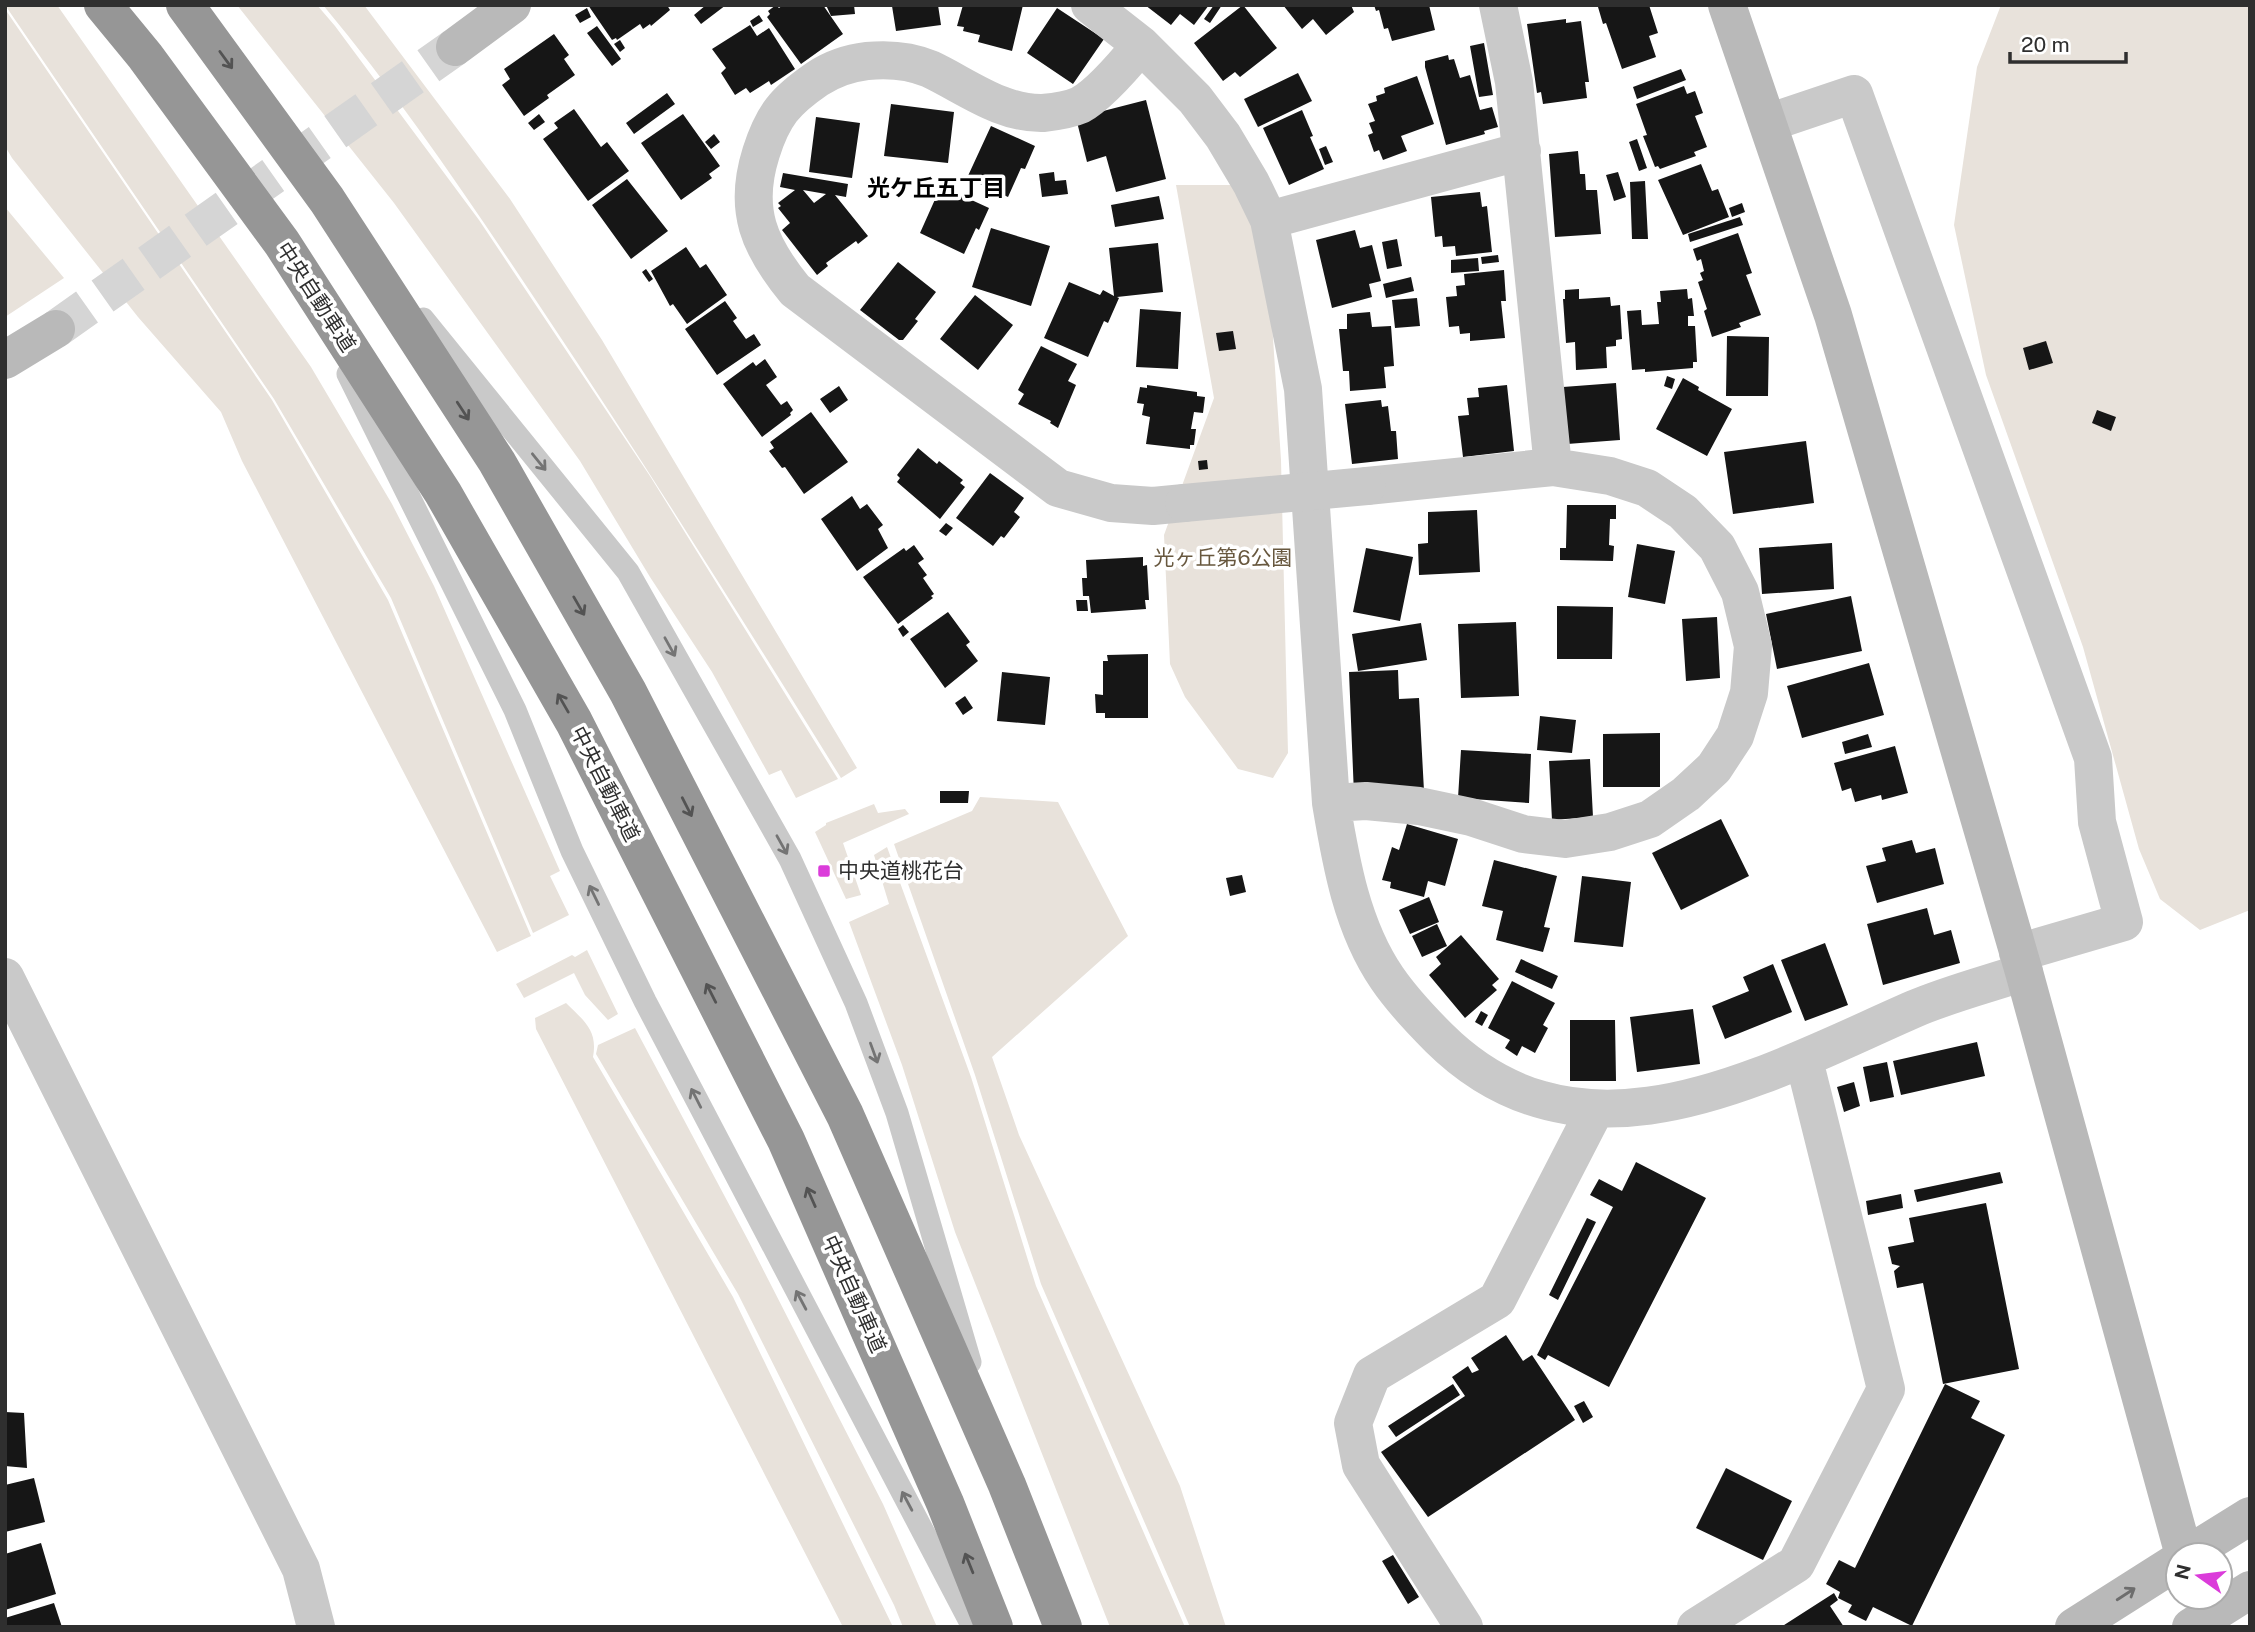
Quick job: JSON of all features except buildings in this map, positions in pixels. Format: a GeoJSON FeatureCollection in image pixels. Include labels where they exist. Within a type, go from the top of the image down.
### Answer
{"type":"FeatureCollection","features":[{"type":"Feature","properties":{"kind":"highway","name":"中央自動車道"},"geometry":{"type":"LineString","coordinates":[[103,5],[145,57],[282,243],[443,493],[574,722],[786,1140],[945,1503],[995,1627]]}},
{"type":"Feature","properties":{"kind":"highway"},"geometry":{"type":"LineString","coordinates":[[185,5],[327,200],[497,463],[628,692],[845,1115],[1007,1485],[1063,1627]]}},
{"type":"Feature","properties":{"kind":"street"},"geometry":{"type":"LineString","coordinates":[[455,47],[512,5]]}},
{"type":"Feature","properties":{"kind":"street"},"geometry":{"type":"LineString","coordinates":[[1090,5],[1141,45],[1195,99],[1223,136],[1269,220],[1303,389],[1331,803],[1341,861],[1361,928],[1386,977],[1420,1019],[1455,1054],[1502,1086],[1549,1103],[1595,1110],[1668,1102],[1728,1088],[1804,1060],[1917,1007],[2124,922],[2097,822],[2093,758],[1854,94],[1768,123]]}},
{"type":"Feature","properties":{"kind":"street"},"geometry":{"type":"LineString","coordinates":[[1727,5],[1833,315],[2021,963],[2181,1541]]}},
{"type":"Feature","properties":{"kind":"street"},"geometry":{"type":"LineString","coordinates":[[1507,8],[1553,467]]}},
{"type":"Feature","properties":{"kind":"street"},"geometry":{"type":"LineString","coordinates":[[1141,45],[1118,72],[1079,105],[1043,113],[1004,107],[927,68],[886,59],[853,63],[823,75],[792,96],[772,123],[760,156],[753,194],[758,232],[773,262],[795,290],[1058,488],[1111,503],[1153,506],[1553,467],[1610,476],[1647,488],[1683,512],[1717,547],[1740,592],[1752,646],[1749,693],[1735,736],[1714,768],[1686,794],[1650,819],[1609,832],[1565,839],[1523,834],[1471,817],[1419,806],[1366,801],[1331,803]]}},
{"type":"Feature","properties":{"kind":"street"},"geometry":{"type":"LineString","coordinates":[[1269,220],[1522,151]]}},
{"type":"Feature","properties":{"kind":"street"},"geometry":{"type":"LineString","coordinates":[[5,360],[55,328]]}},
{"type":"Feature","properties":{"kind":"street"},"geometry":{"type":"LineString","coordinates":[[5,977],[301,1569],[316,1627]]}},
{"type":"Feature","properties":{"kind":"street"},"geometry":{"type":"LineString","coordinates":[[1696,1627],[1796,1564],[1886,1389],[1804,1060]]}},
{"type":"Feature","properties":{"kind":"street"},"geometry":{"type":"LineString","coordinates":[[1464,1627],[1362,1465],[1353,1423],[1372,1375],[1497,1300],[1595,1110]]}},
{"type":"Feature","properties":{"kind":"street"},"geometry":{"type":"LineString","coordinates":[[2208,1541],[2250,1516]]}},
{"type":"Feature","properties":{"kind":"street"},"geometry":{"type":"LineString","coordinates":[[2074,1627],[2164,1569]]}},
{"type":"Feature","properties":{"kind":"street"},"geometry":{"type":"LineString","coordinates":[[2191,1627],[2235,1603]]}},
{"type":"Feature","properties":{"kind":"lane"},"geometry":{"type":"LineString","coordinates":[[327,200],[628,572],[790,859],[856,1003],[897,1113],[1007,1485]]}},
{"type":"Feature","properties":{"kind":"lane"},"geometry":{"type":"LineString","coordinates":[[282,243],[515,710],[572,851],[645,1001],[973,1627]]}},
{"type":"Feature","properties":{"kind":"green space"},"geometry":{"type":"Polygon","coordinates":[[[5,5],[57,5],[311,367],[392,504],[434,586],[560,871],[550,876],[569,915],[533,933],[391,598],[274,399],[5,5]]]}},
{"type":"Feature","properties":{"kind":"green space"},"geometry":{"type":"Polygon","coordinates":[[[237,5],[317,5],[335,26],[479,220],[650,476],[838,779],[796,798],[781,770],[769,775],[712,672],[650,577],[580,461],[394,203],[237,5]]]}},
{"type":"Feature","properties":{"kind":"green space"},"geometry":{"type":"Polygon","coordinates":[[[323,5],[364,5],[510,199],[602,340],[857,768],[841,778],[658,487],[519,275],[410,118],[323,5]]]}},
{"type":"Feature","properties":{"kind":"green space"},"geometry":{"type":"Polygon","coordinates":[[[2001,5],[2250,5],[2250,910],[2200,930],[2160,899],[2139,849],[2083,647],[1986,375],[1954,225],[1977,67],[2001,5]]]}},
{"type":"Feature","properties":{"kind":"green space"},"geometry":{"type":"Polygon","coordinates":[[[5,9],[272,400],[388,600],[531,936],[497,952],[242,461],[221,412],[138,317],[5,146],[5,9]]]}},
{"type":"Feature","properties":{"kind":"green space","name":"光ヶ丘第6公園"},"geometry":{"type":"Polygon","coordinates":[[[1176,185],[1241,185],[1269,277],[1281,460],[1288,753],[1273,778],[1238,769],[1185,697],[1170,664],[1164,535],[1214,398],[1176,185]]]}},
{"type":"Feature","properties":{"kind":"green space"},"geometry":{"type":"Polygon","coordinates":[[[5,207],[64,278],[5,317],[5,207]]]}},
{"type":"Feature","properties":{"kind":"green space"},"geometry":{"type":"Polygon","coordinates":[[[980,797],[1058,802],[1128,936],[992,1057],[1019,1135],[1180,1486],[1226,1627],[1190,1627],[1041,1284],[975,1075],[894,844],[972,811],[980,797]]]}},
{"type":"Feature","properties":{"kind":"green space"},"geometry":{"type":"Polygon","coordinates":[[[874,804],[878,813],[905,809],[909,814],[843,843],[861,895],[846,899],[815,832],[826,823],[874,804]]]}},
{"type":"Feature","properties":{"kind":"green space"},"geometry":{"type":"Polygon","coordinates":[[[887,847],[971,1077],[1036,1286],[1185,1627],[1110,1627],[955,1232],[902,1065],[849,922],[889,904],[874,855],[887,847]]]}},
{"type":"Feature","properties":{"kind":"green space"},"geometry":{"type":"Polygon","coordinates":[[[587,950],[618,1014],[608,1020],[585,995],[574,973],[524,998],[516,984],[587,950]]]}},
{"type":"Feature","properties":{"kind":"green space"},"geometry":{"type":"Polygon","coordinates":[[[566,1003],[588,1027],[593,1040],[593,1057],[733,1297],[893,1627],[843,1627],[536,1029],[535,1018],[566,1003]]]}},
{"type":"Feature","properties":{"kind":"green space"},"geometry":{"type":"Polygon","coordinates":[[[635,1028],[748,1240],[883,1504],[937,1627],[903,1627],[738,1294],[596,1054],[598,1045],[635,1028]]]}},
{"type":"Feature","properties":{"kind":"tunnel"},"geometry":{"type":"LineString","coordinates":[[56,329],[455,47]]}},
{"type":"Feature","properties":{"kind":"place","name":"中央道桃花台"},"geometry":{"type":"Point","coordinates":[824,871]}},
{"type":"Feature","properties":{"kind":"district","name":"光ケ丘五丁目"},"geometry":{"type":"Point","coordinates":[936,188]}}]}
